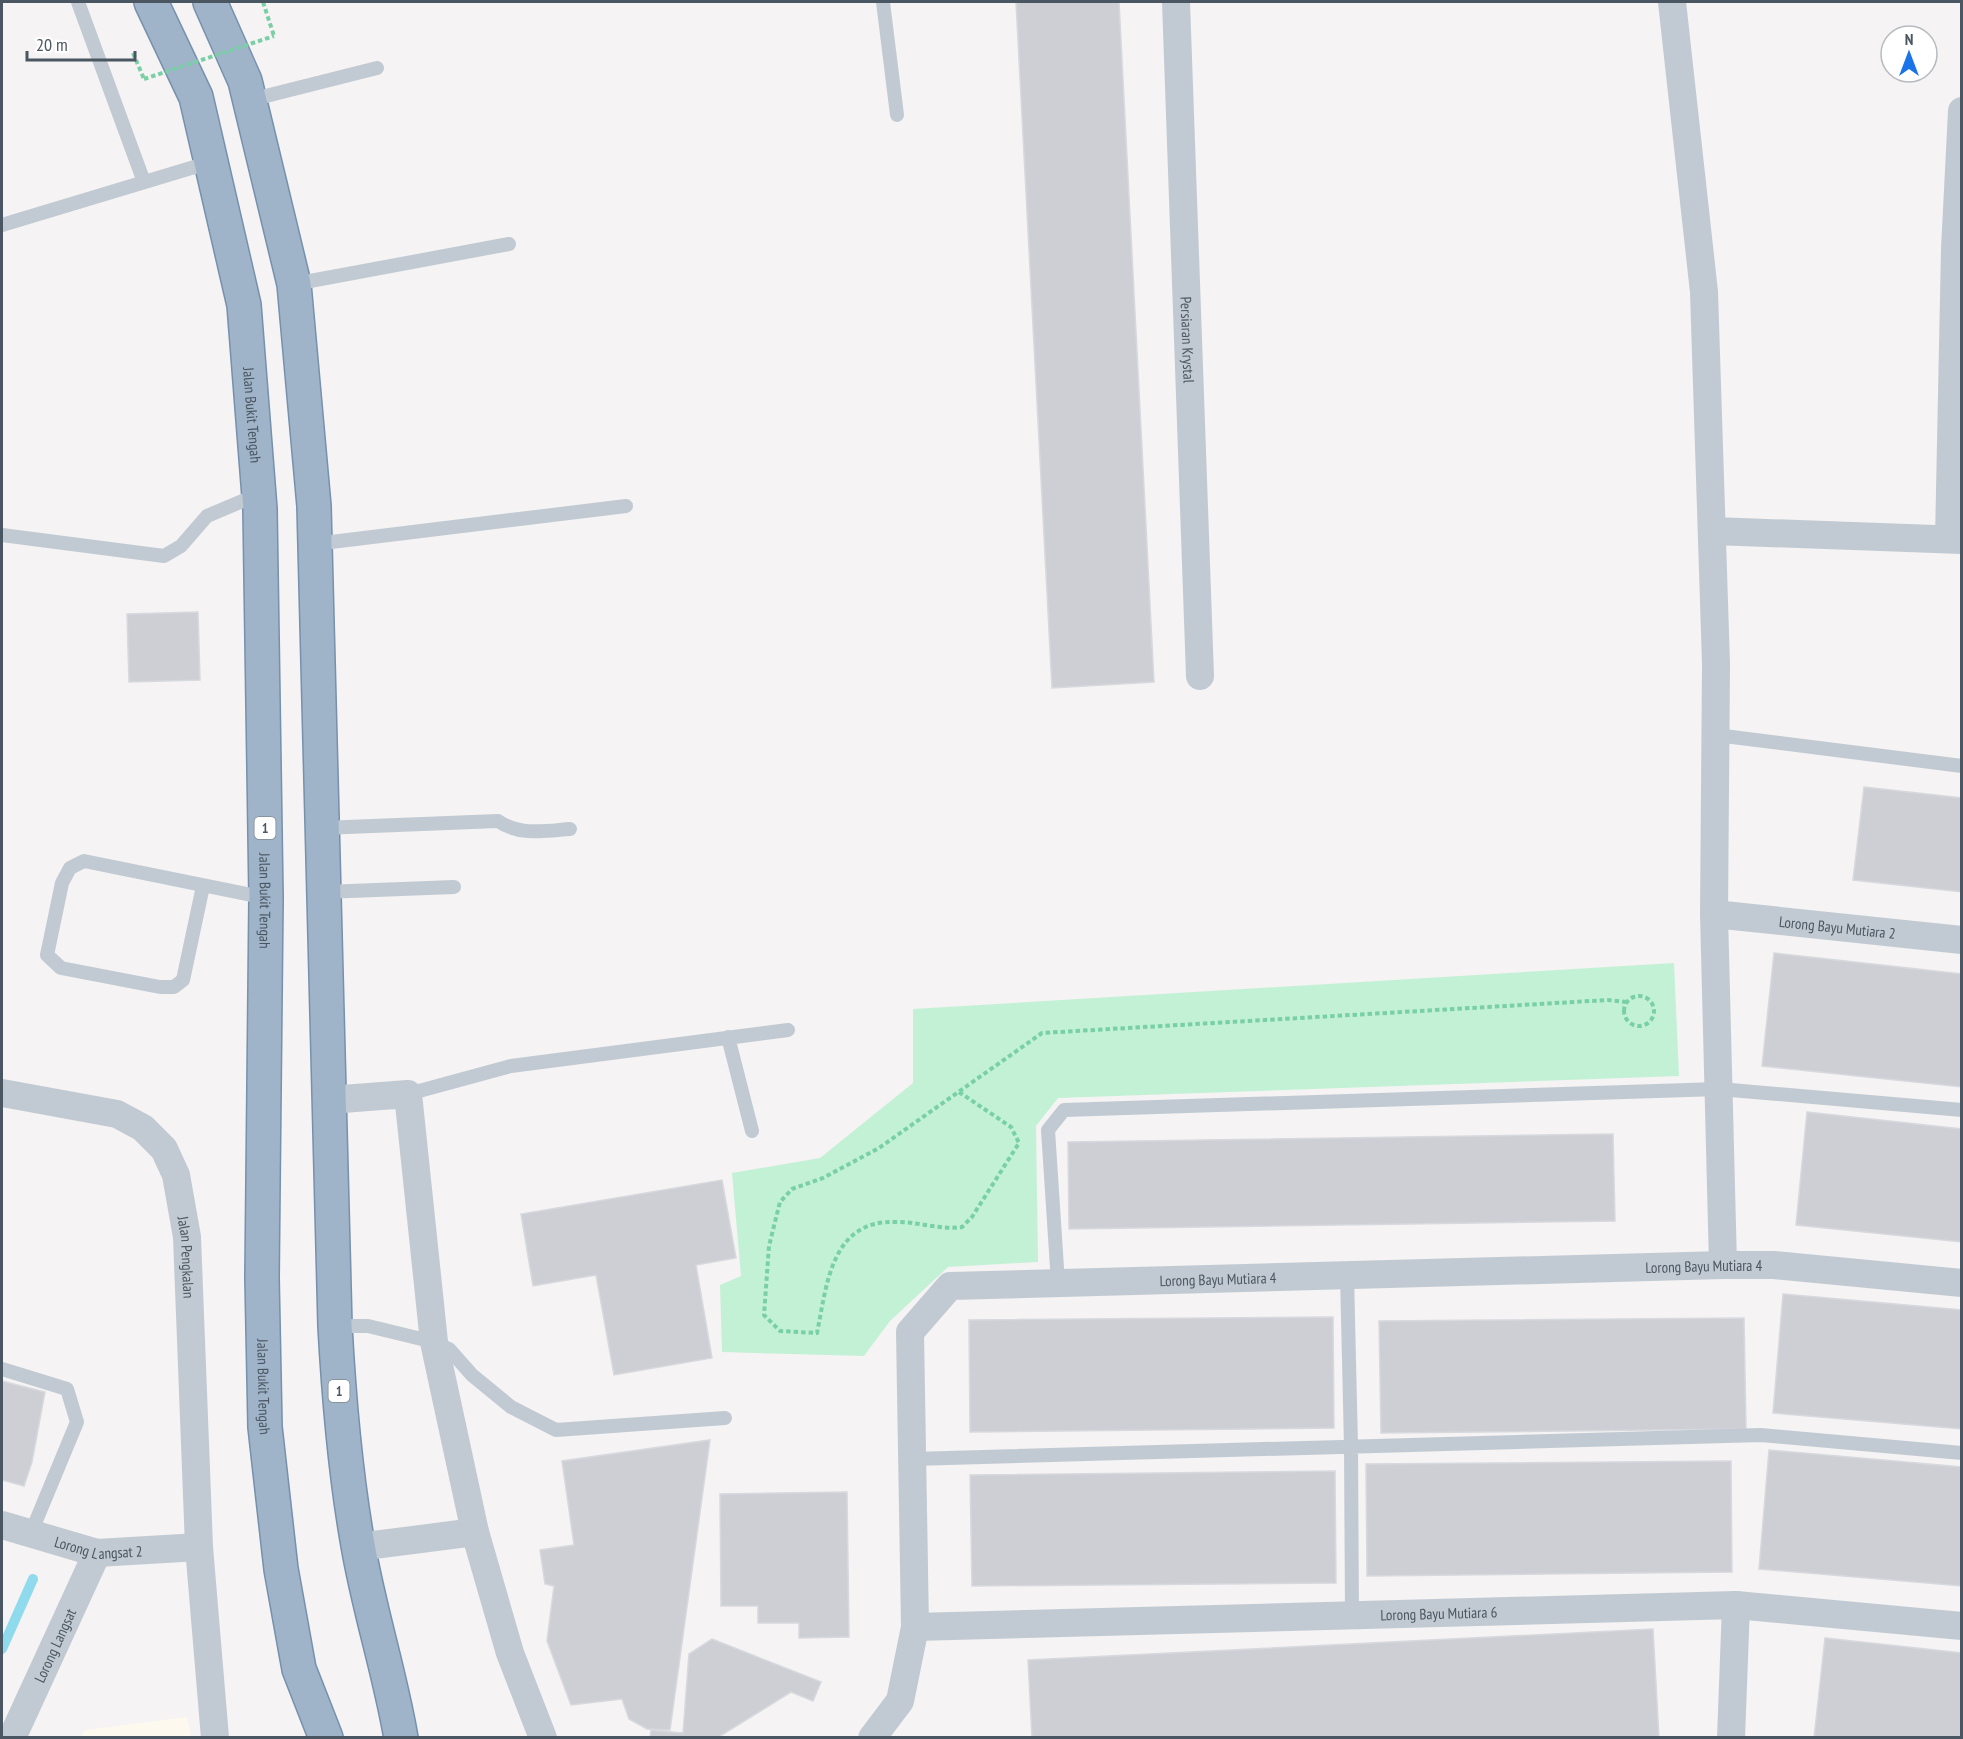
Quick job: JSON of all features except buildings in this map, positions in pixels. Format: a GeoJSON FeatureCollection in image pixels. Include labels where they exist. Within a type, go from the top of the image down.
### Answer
{"type":"FeatureCollection","features":[{"type":"Feature","properties":{"kind":"highway","name":"Jalan Bukit Tengah"},"geometry":{"type":"LineString","coordinates":[[151,2],[196,97],[244,305],[259,494],[266,898],[262,1278],[265,1427],[281,1569],[299,1669],[326,1737]]}},
{"type":"Feature","properties":{"kind":"highway","name":"1"},"geometry":{"type":"LineString","coordinates":[[210,2],[245,81],[294,284],[315,544],[335,1326],[342,1444],[358,1547],[390,1677],[401,1737]]}},
{"type":"Feature","properties":{"kind":"highway"},"geometry":{"type":"LineString","coordinates":[[299,1669],[303,1737]]}},
{"type":"Feature","properties":{"kind":"highway"},"geometry":{"type":"LineString","coordinates":[[390,1677],[422,1737]]}},
{"type":"Feature","properties":{"kind":"street","name":"Persiaran Krystal"},"geometry":{"type":"LineString","coordinates":[[1176,2],[1200,676]]}},
{"type":"Feature","properties":{"kind":"street"},"geometry":{"type":"LineString","coordinates":[[1672,2],[1704,292],[1713,531],[1716,735],[1714,914],[1723,1265]]}},
{"type":"Feature","properties":{"kind":"street"},"geometry":{"type":"LineString","coordinates":[[1713,531],[1955,539],[1955,249],[1962,111]]}},
{"type":"Feature","properties":{"kind":"street","name":"Lorong Bayu Mutiara 2"},"geometry":{"type":"LineString","coordinates":[[1714,914],[1962,940]]}},
{"type":"Feature","properties":{"kind":"street","name":"Jalan Pengkalan"},"geometry":{"type":"LineString","coordinates":[[2,1093],[117,1114],[143,1128],[164,1149],[176,1175],[187,1237],[199,1547],[214,1737]]}},
{"type":"Feature","properties":{"kind":"street"},"geometry":{"type":"LineString","coordinates":[[329,1100],[408,1094],[434,1342],[476,1532],[510,1653],[543,1737]]}},
{"type":"Feature","properties":{"kind":"street","name":"Lorong Bayu Mutiara 4"},"geometry":{"type":"LineString","coordinates":[[872,1737],[900,1701],[915,1627],[910,1332],[950,1286],[1723,1265],[1774,1265],[1962,1284]]}},
{"type":"Feature","properties":{"kind":"street","name":"Lorong Langsat 2"},"geometry":{"type":"LineString","coordinates":[[2,1525],[98,1553],[199,1547]]}},
{"type":"Feature","properties":{"kind":"street"},"geometry":{"type":"LineString","coordinates":[[358,1547],[476,1532]]}},
{"type":"Feature","properties":{"kind":"street","name":"Lorong Langsat"},"geometry":{"type":"LineString","coordinates":[[12,1737],[98,1553]]}},
{"type":"Feature","properties":{"kind":"street"},"geometry":{"type":"LineString","coordinates":[[1731,1737],[1736,1605]]}},
{"type":"Feature","properties":{"kind":"street","name":"Lorong Bayu Mutiara 6"},"geometry":{"type":"LineString","coordinates":[[915,1627],[1736,1605],[1962,1626]]}},
{"type":"Feature","properties":{"kind":"lane"},"geometry":{"type":"LineString","coordinates":[[78,2],[144,182]]}},
{"type":"Feature","properties":{"kind":"lane"},"geometry":{"type":"LineString","coordinates":[[883,2],[897,115]]}},
{"type":"Feature","properties":{"kind":"lane"},"geometry":{"type":"LineString","coordinates":[[250,100],[377,68]]}},
{"type":"Feature","properties":{"kind":"lane"},"geometry":{"type":"LineString","coordinates":[[2,225],[211,162]]}},
{"type":"Feature","properties":{"kind":"lane"},"geometry":{"type":"LineString","coordinates":[[294,284],[509,244]]}},
{"type":"Feature","properties":{"kind":"lane"},"geometry":{"type":"LineString","coordinates":[[2,535],[164,556],[181,546],[207,516],[259,494]]}},
{"type":"Feature","properties":{"kind":"lane"},"geometry":{"type":"LineString","coordinates":[[315,544],[626,506]]}},
{"type":"Feature","properties":{"kind":"lane"},"geometry":{"type":"LineString","coordinates":[[1716,735],[1962,766]]}},
{"type":"Feature","properties":{"kind":"lane"},"geometry":{"type":"LineString","coordinates":[[322,828],[498,820],[506,826],[525,832],[570,829]]}},
{"type":"Feature","properties":{"kind":"lane"},"geometry":{"type":"LineString","coordinates":[[203,886],[183,980],[174,987],[160,987],[61,968],[47,955],[62,883],[70,868],[84,861],[266,898]]}},
{"type":"Feature","properties":{"kind":"lane"},"geometry":{"type":"LineString","coordinates":[[324,892],[454,887]]}},
{"type":"Feature","properties":{"kind":"lane"},"geometry":{"type":"LineString","coordinates":[[408,1094],[511,1066],[788,1030]]}},
{"type":"Feature","properties":{"kind":"lane"},"geometry":{"type":"LineString","coordinates":[[728,1038],[752,1131]]}},
{"type":"Feature","properties":{"kind":"lane"},"geometry":{"type":"LineString","coordinates":[[1058,1282],[1048,1130],[1064,1110],[1719,1089],[1962,1110]]}},
{"type":"Feature","properties":{"kind":"lane"},"geometry":{"type":"LineString","coordinates":[[1347,1275],[1352,1617]]}},
{"type":"Feature","properties":{"kind":"lane"},"geometry":{"type":"LineString","coordinates":[[335,1326],[368,1326],[434,1342],[449,1349],[472,1375],[511,1407],[556,1430],[725,1418]]}},
{"type":"Feature","properties":{"kind":"lane"},"geometry":{"type":"LineString","coordinates":[[2,1369],[68,1389],[77,1422],[31,1533]]}},
{"type":"Feature","properties":{"kind":"lane"},"geometry":{"type":"LineString","coordinates":[[913,1459],[1761,1435],[1962,1453]]}},
{"type":"Feature","properties":{"kind":"path"},"geometry":{"type":"LineString","coordinates":[[144,79],[274,36],[262,2]]}},
{"type":"Feature","properties":{"kind":"path"},"geometry":{"type":"LineString","coordinates":[[1635,997],[1644,997],[1652,1003],[1653,1017],[1646,1024],[1632,1024],[1626,1017],[1627,1002],[1635,997]]}},
{"type":"Feature","properties":{"kind":"shaded area"},"geometry":{"type":"Polygon","coordinates":[[[187,1717],[191,1737],[81,1737],[85,1730],[187,1717]]]}},
{"type":"Feature","properties":{"kind":"green space"},"geometry":{"type":"Polygon","coordinates":[[[1674,963],[1679,1076],[1058,1098],[1036,1126],[1038,1262],[948,1267],[890,1321],[864,1356],[722,1352],[720,1285],[741,1276],[732,1173],[820,1158],[913,1083],[913,1009],[1674,963]]]}},
{"type":"Feature","properties":{"kind":"waterway"},"geometry":{"type":"LineString","coordinates":[[2,1649],[33,1579]]}}]}
